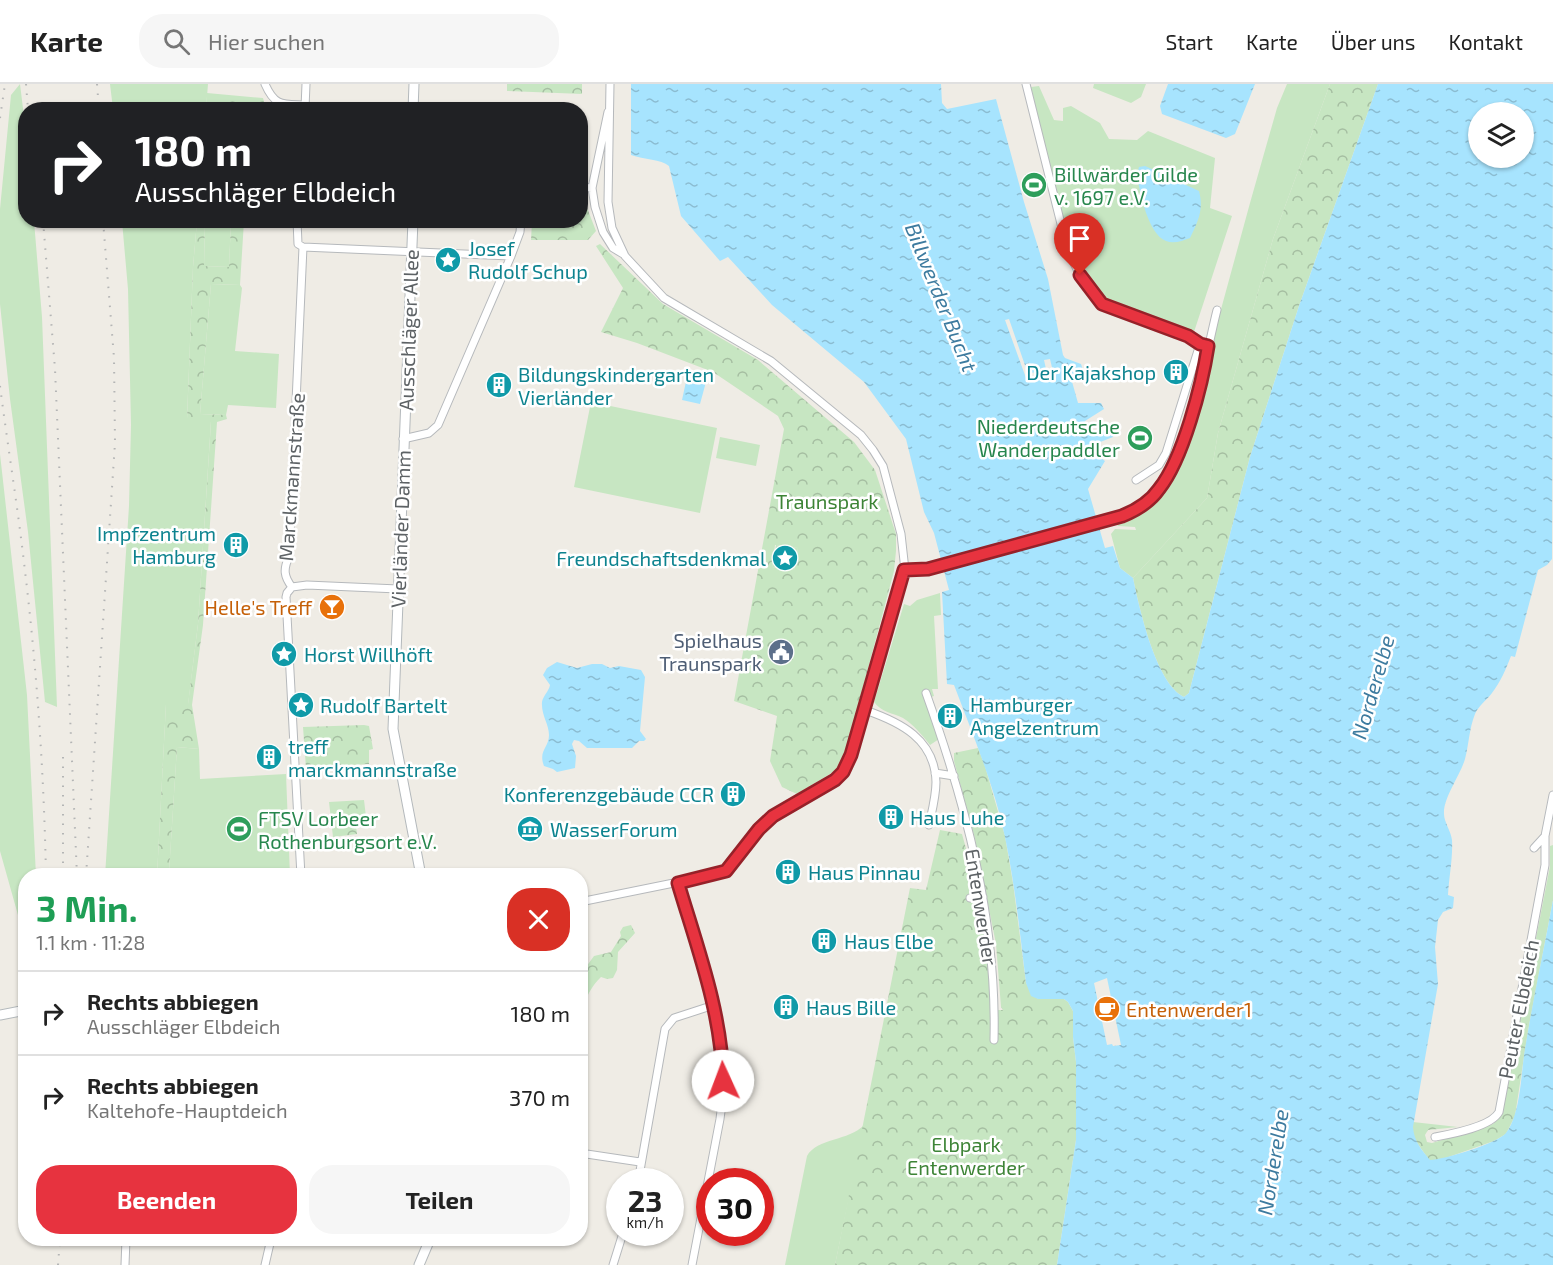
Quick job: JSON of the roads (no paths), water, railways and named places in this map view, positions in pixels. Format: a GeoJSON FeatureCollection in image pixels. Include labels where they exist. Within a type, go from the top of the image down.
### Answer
{"type":"FeatureCollection","features":[{"type":"Feature","properties":{"kind":"street"},"geometry":{"type":"LineString","coordinates":[[265,84],[271,97],[277,102]]}},
{"type":"Feature","properties":{"kind":"street"},"geometry":{"type":"LineString","coordinates":[[305,102],[306,84]]}},
{"type":"Feature","properties":{"kind":"street"},"geometry":{"type":"LineString","coordinates":[[413,102],[414,84]]}},
{"type":"Feature","properties":{"kind":"street"},"geometry":{"type":"LineString","coordinates":[[610,84],[608,202],[612,228],[625,256]]}},
{"type":"Feature","properties":{"kind":"street"},"geometry":{"type":"LineString","coordinates":[[1026,84],[1068,252],[1086,286],[1097,300],[1108,307],[1188,336],[1208,346]]}},
{"type":"Feature","properties":{"kind":"street"},"geometry":{"type":"LineString","coordinates":[[588,900],[726,871],[759,829],[773,816],[839,776],[851,755],[904,570],[901,534],[883,466],[861,435],[771,361],[664,298],[625,256],[607,241],[592,188],[610,101]]}},
{"type":"Feature","properties":{"kind":"street"},"geometry":{"type":"LineString","coordinates":[[588,188],[592,188]]}},
{"type":"Feature","properties":{"kind":"street","name":"Marckmannstraße"},"geometry":{"type":"LineString","coordinates":[[297,228],[298,244],[303,248],[289,557],[285,568],[287,579],[292,587],[286,597],[301,868]]}},
{"type":"Feature","properties":{"kind":"street","name":"Ausschläger Allee"},"geometry":{"type":"LineString","coordinates":[[403,439],[412,228]]}},
{"type":"Feature","properties":{"kind":"street","name":"Vierländer Damm"},"geometry":{"type":"LineString","coordinates":[[419,868],[393,729],[403,439],[429,433],[438,425],[511,256],[520,228]]}},
{"type":"Feature","properties":{"kind":"street"},"geometry":{"type":"LineString","coordinates":[[303,248],[511,256]]}},
{"type":"Feature","properties":{"kind":"street"},"geometry":{"type":"LineString","coordinates":[[904,570],[919,571],[1122,516],[1149,501],[1166,480],[1177,457],[1204,368],[1217,310]]}},
{"type":"Feature","properties":{"kind":"street"},"geometry":{"type":"LineString","coordinates":[[1136,480],[1159,465],[1166,453],[1200,344]]}},
{"type":"Feature","properties":{"kind":"street"},"geometry":{"type":"LineString","coordinates":[[292,587],[307,585],[398,589]]}},
{"type":"Feature","properties":{"kind":"street","name":"Entenwerder"},"geometry":{"type":"LineString","coordinates":[[926,693],[954,776],[983,897],[993,967],[994,1040]]}},
{"type":"Feature","properties":{"kind":"street"},"geometry":{"type":"LineString","coordinates":[[865,710],[893,720],[914,734],[926,750],[935,774],[935,790],[929,825]]}},
{"type":"Feature","properties":{"kind":"street"},"geometry":{"type":"LineString","coordinates":[[935,774],[954,776]]}},
{"type":"Feature","properties":{"kind":"street","name":"Peuter Elbdeich"},"geometry":{"type":"LineString","coordinates":[[1435,1137],[1492,1120],[1498,1112],[1545,865],[1545,836],[1553,795]]}},
{"type":"Feature","properties":{"kind":"street"},"geometry":{"type":"LineString","coordinates":[[1534,848],[1545,836]]}},
{"type":"Feature","properties":{"kind":"street"},"geometry":{"type":"LineString","coordinates":[[678,883],[714,1005],[723,1055],[723,1097],[692,1265]]}},
{"type":"Feature","properties":{"kind":"street"},"geometry":{"type":"LineString","coordinates":[[970,898],[983,897]]}},
{"type":"Feature","properties":{"kind":"street"},"geometry":{"type":"LineString","coordinates":[[639,1168],[665,1029],[674,1018],[714,1005]]}},
{"type":"Feature","properties":{"kind":"street"},"geometry":{"type":"LineString","coordinates":[[0,1015],[18,1011]]}},
{"type":"Feature","properties":{"kind":"street"},"geometry":{"type":"LineString","coordinates":[[588,1154],[640,1162]]}},
{"type":"Feature","properties":{"kind":"street"},"geometry":{"type":"LineString","coordinates":[[125,1265],[126,1246]]}},
{"type":"Feature","properties":{"kind":"street"},"geometry":{"type":"LineString","coordinates":[[265,1265],[269,1246]]}},
{"type":"Feature","properties":{"kind":"street"},"geometry":{"type":"LineString","coordinates":[[419,1265],[427,1246]]}},
{"type":"Feature","properties":{"kind":"street"},"geometry":{"type":"LineString","coordinates":[[613,1265],[619,1246]]}},
{"type":"Feature","properties":{"kind":"water"},"geometry":{"type":"Polygon","coordinates":[[[631,84],[941,84],[942,103],[947,109],[996,99],[1048,279],[1063,355],[1081,364],[1084,373],[1071,378],[1078,403],[1101,403],[1104,409],[1085,421],[1086,427],[1091,431],[1112,429],[1113,437],[1090,446],[1088,449],[1105,461],[1088,489],[1105,548],[1113,546],[1120,568],[1133,578],[1144,625],[1157,661],[1174,689],[1184,697],[1189,693],[1250,457],[1299,306],[1378,84],[1553,84],[1552,559],[1538,570],[1515,657],[1511,656],[1498,684],[1475,714],[1465,759],[1444,808],[1444,817],[1452,840],[1448,895],[1454,897],[1453,908],[1443,912],[1438,920],[1435,947],[1438,984],[1413,1127],[1416,1141],[1430,1160],[1470,1150],[1493,1141],[1506,1133],[1511,1125],[1518,1104],[1528,1030],[1553,900],[1553,1265],[1057,1265],[1076,1140],[1076,1062],[1073,1011],[1064,999],[1038,999],[1031,996],[1026,983],[1012,873],[995,798],[954,685],[947,684],[942,592],[949,590],[934,533],[924,512],[906,439],[864,382],[772,305],[728,257],[720,261],[681,216],[669,166],[662,162],[631,155],[631,84]]]}},
{"type":"Feature","properties":{"kind":"water"},"geometry":{"type":"Polygon","coordinates":[[[1168,84],[1255,84],[1235,134],[1226,138],[1162,114],[1160,106],[1168,84]]]}},
{"type":"Feature","properties":{"kind":"water"},"geometry":{"type":"Polygon","coordinates":[[[1145,166],[1199,191],[1198,221],[1190,238],[1169,242],[1154,230],[1146,212],[1137,175],[1139,167],[1145,166]]]}},
{"type":"Feature","properties":{"kind":"water"},"geometry":{"type":"Polygon","coordinates":[[[687,377],[706,382],[700,404],[682,400],[687,377]]]}},
{"type":"Feature","properties":{"kind":"water"},"geometry":{"type":"Polygon","coordinates":[[[557,662],[577,668],[602,664],[610,668],[619,666],[641,670],[645,677],[640,731],[646,739],[639,741],[632,748],[587,748],[574,740],[572,744],[576,756],[575,768],[557,772],[544,766],[542,756],[549,735],[542,702],[550,685],[543,675],[547,668],[557,662]]]}},
{"type":"Feature","properties":{"kind":"railway"},"geometry":{"type":"LineString","coordinates":[[0,118],[5,84]]}},
{"type":"Feature","properties":{"kind":"railway"},"geometry":{"type":"LineString","coordinates":[[26,84],[27,102]]}},
{"type":"Feature","properties":{"kind":"railway"},"geometry":{"type":"LineString","coordinates":[[97,84],[98,102]]}},
{"type":"Feature","properties":{"kind":"railway"},"geometry":{"type":"LineString","coordinates":[[44,228],[55,369],[77,868]]}},
{"type":"Feature","properties":{"kind":"railway"},"geometry":{"type":"LineString","coordinates":[[87,868],[115,443],[114,358],[104,228]]}},
{"type":"Feature","properties":{"kind":"railway"},"geometry":{"type":"LineString","coordinates":[[0,386],[33,647],[42,761],[46,868]]}},
{"type":"Feature","properties":{"kind":"railway"},"geometry":{"type":"LineString","coordinates":[[63,757],[63,868]]}},
{"type":"Feature","properties":{"kind":"railway"},"geometry":{"type":"LineString","coordinates":[[58,1265],[59,1246]]}},
{"type":"Feature","properties":{"kind":"place","name":"Billwärder Gilde v. 1697 e.V."},"geometry":{"type":"Point","coordinates":[1034,185]}},
{"type":"Feature","properties":{"kind":"place","name":"Josef Rudolf Schup"},"geometry":{"type":"Point","coordinates":[448,260]}},
{"type":"Feature","properties":{"kind":"place","name":"Der Kajakshop"},"geometry":{"type":"Point","coordinates":[1176,372]}},
{"type":"Feature","properties":{"kind":"place","name":"Bildungskindergarten Vierländer"},"geometry":{"type":"Point","coordinates":[499,385]}},
{"type":"Feature","properties":{"kind":"place","name":"Niederdeutsche Wanderpaddler"},"geometry":{"type":"Point","coordinates":[1140,438]}},
{"type":"Feature","properties":{"kind":"place","name":"Impfzentrum Hamburg"},"geometry":{"type":"Point","coordinates":[236,545]}},
{"type":"Feature","properties":{"kind":"place","name":"Freundschaftsdenkmal"},"geometry":{"type":"Point","coordinates":[785,558]}},
{"type":"Feature","properties":{"kind":"place","name":"Helle's Treff"},"geometry":{"type":"Point","coordinates":[332,607]}},
{"type":"Feature","properties":{"kind":"place","name":"Spielhaus Traunspark"},"geometry":{"type":"Point","coordinates":[781,652]}},
{"type":"Feature","properties":{"kind":"place","name":"Horst Willhöft"},"geometry":{"type":"Point","coordinates":[284,654]}},
{"type":"Feature","properties":{"kind":"place","name":"Rudolf Bartelt"},"geometry":{"type":"Point","coordinates":[301,705]}},
{"type":"Feature","properties":{"kind":"place","name":"Hamburger Angelzentrum"},"geometry":{"type":"Point","coordinates":[950,716]}},
{"type":"Feature","properties":{"kind":"place","name":"treff marckmannstraße"},"geometry":{"type":"Point","coordinates":[269,757]}},
{"type":"Feature","properties":{"kind":"place","name":"Konferenzgebäude CCR"},"geometry":{"type":"Point","coordinates":[733,794]}},
{"type":"Feature","properties":{"kind":"place","name":"Haus Luhe"},"geometry":{"type":"Point","coordinates":[891,817]}},
{"type":"Feature","properties":{"kind":"place","name":"FTSV Lorbeer Rothenburgsort e.V."},"geometry":{"type":"Point","coordinates":[239,829]}},
{"type":"Feature","properties":{"kind":"place","name":"WasserForum"},"geometry":{"type":"Point","coordinates":[530,829]}},
{"type":"Feature","properties":{"kind":"place","name":"Haus Pinnau"},"geometry":{"type":"Point","coordinates":[788,872]}},
{"type":"Feature","properties":{"kind":"place","name":"Haus Elbe"},"geometry":{"type":"Point","coordinates":[824,941]}},
{"type":"Feature","properties":{"kind":"place","name":"Haus Bille"},"geometry":{"type":"Point","coordinates":[786,1007]}},
{"type":"Feature","properties":{"kind":"place","name":"Entenwerder1"},"geometry":{"type":"Point","coordinates":[1107,1009]}},
{"type":"Feature","properties":{"kind":"water label","name":"Billwerder Bucht"},"geometry":{"type":"Point","coordinates":[942,297]}},
{"type":"Feature","properties":{"kind":"water label","name":"Norderelbe"},"geometry":{"type":"Point","coordinates":[1372,687]}},
{"type":"Feature","properties":{"kind":"water label","name":"Norderelbe"},"geometry":{"type":"Point","coordinates":[1272,1162]}},
{"type":"Feature","properties":{"kind":"park label","name":"Traunspark"},"geometry":{"type":"Point","coordinates":[827,501]}},
{"type":"Feature","properties":{"kind":"park label","name":"Elbpark Entenwerder"},"geometry":{"type":"Point","coordinates":[966,1156]}}]}
